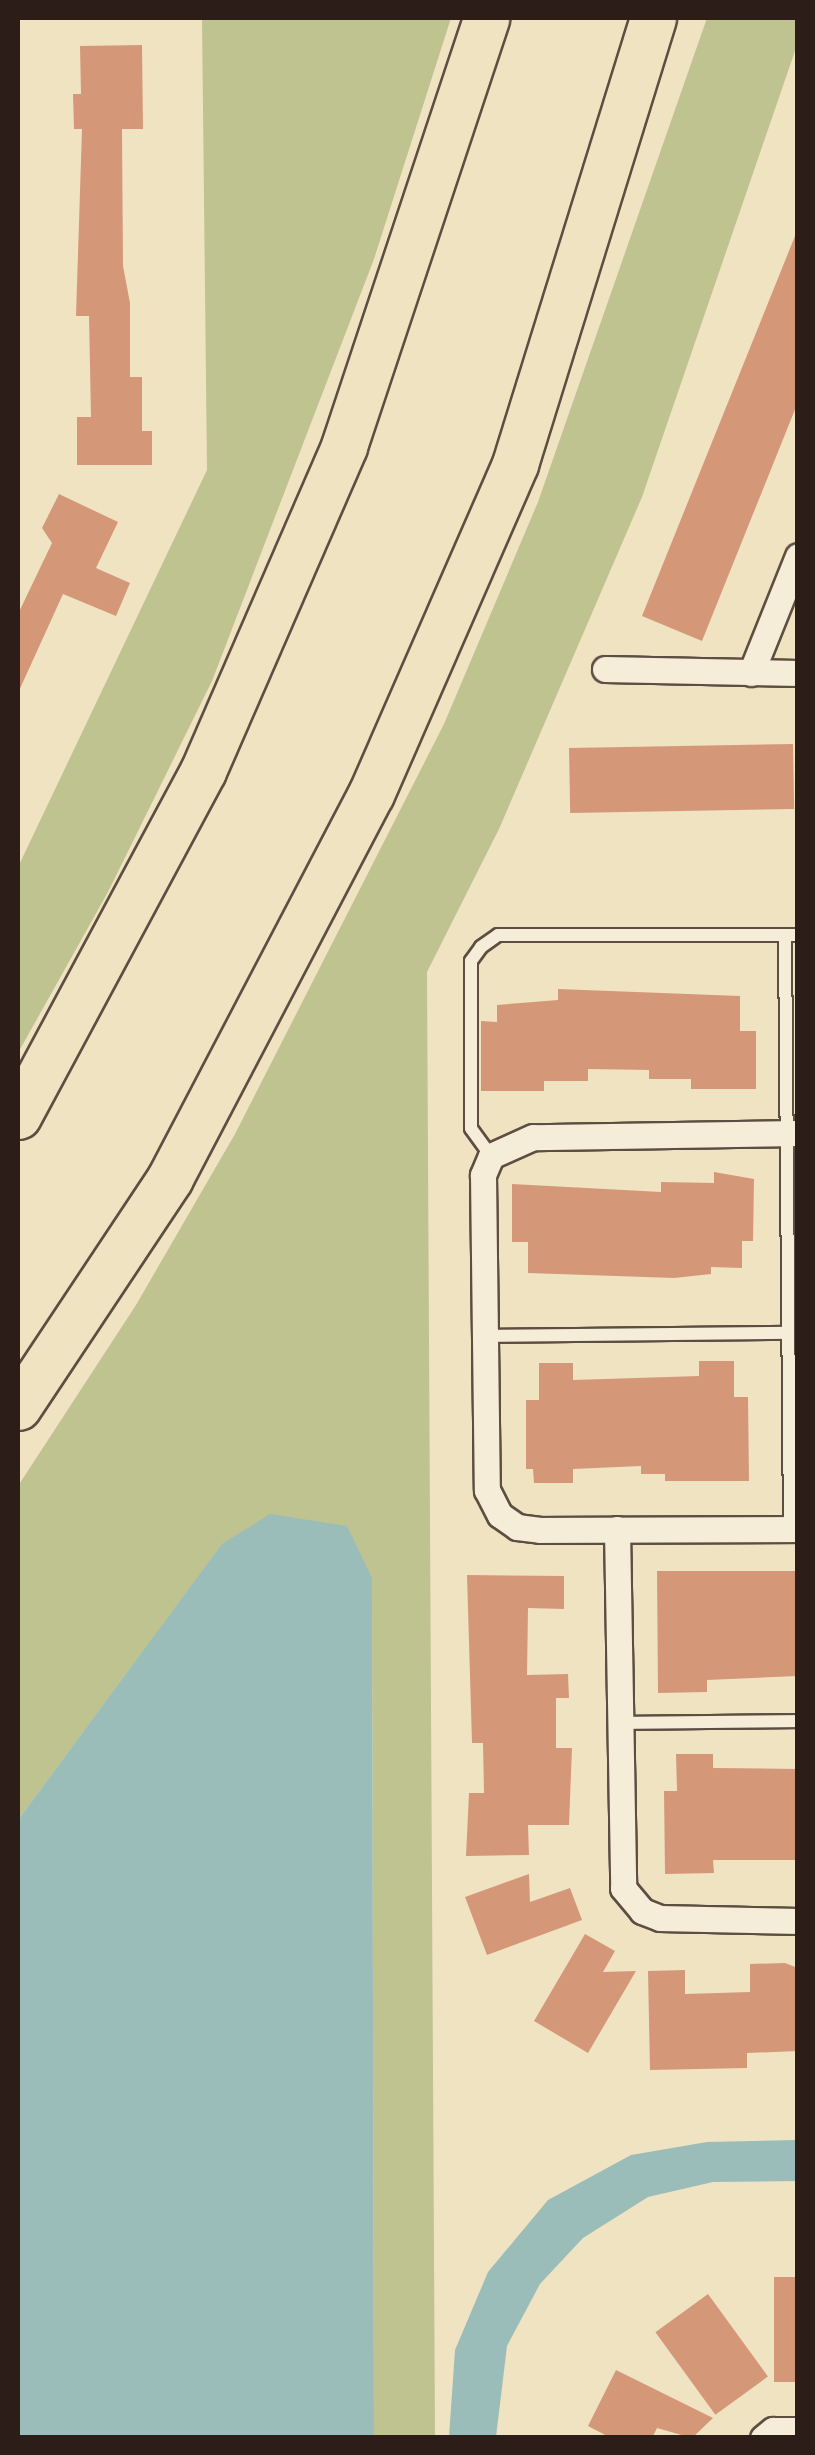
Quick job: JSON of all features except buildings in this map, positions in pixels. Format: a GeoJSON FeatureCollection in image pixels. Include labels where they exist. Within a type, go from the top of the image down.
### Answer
{"type":"FeatureCollection","features":[{"type":"Feature","properties":{"kind":"highway"},"geometry":{"type":"LineString","coordinates":[[18,1116],[203,771],[336,464],[486,18]]}},
{"type":"Feature","properties":{"kind":"highway"},"geometry":{"type":"LineString","coordinates":[[18,1407],[170,1178],[371,794],[515,464],[653,18]]}},
{"type":"Feature","properties":{"kind":"street"},"geometry":{"type":"LineString","coordinates":[[751,673],[798,556]]}},
{"type":"Feature","properties":{"kind":"street"},"geometry":{"type":"LineString","coordinates":[[606,669],[798,673]]}},
{"type":"Feature","properties":{"kind":"street"},"geometry":{"type":"LineString","coordinates":[[792,1133],[533,1136],[491,1156],[483,1175],[487,1490],[500,1516],[540,1530],[794,1529]]}},
{"type":"Feature","properties":{"kind":"street"},"geometry":{"type":"LineString","coordinates":[[617,1529],[622,1888],[642,1911],[700,1922],[798,1921]]}},
{"type":"Feature","properties":{"kind":"street"},"geometry":{"type":"LineString","coordinates":[[763,2438],[773,2430],[798,2430]]}},
{"type":"Feature","properties":{"kind":"lane"},"geometry":{"type":"LineString","coordinates":[[491,1156],[470,1128],[471,961],[480,947],[498,935],[791,935],[788,1333],[794,1529]]}},
{"type":"Feature","properties":{"kind":"lane"},"geometry":{"type":"LineString","coordinates":[[484,1336],[788,1333]]}},
{"type":"Feature","properties":{"kind":"lane"},"geometry":{"type":"LineString","coordinates":[[620,1722],[798,1721]]}},
{"type":"Feature","properties":{"kind":"green space"},"geometry":{"type":"Polygon","coordinates":[[[202,18],[451,18],[374,259],[212,681],[108,892],[18,1053],[18,867],[207,470],[202,18]]]}},
{"type":"Feature","properties":{"kind":"green space"},"geometry":{"type":"Polygon","coordinates":[[[707,18],[797,18],[797,45],[642,497],[499,829],[427,972],[435,2437],[374,2437],[372,1578],[222,1545],[18,1820],[18,1486],[136,1305],[235,1134],[444,724],[538,502],[707,18]]]}},
{"type":"Feature","properties":{"kind":"water"},"geometry":{"type":"Polygon","coordinates":[[[270,1514],[347,1526],[372,1578],[374,2437],[18,2437],[18,1820],[222,1544],[270,1514]]]}},
{"type":"Feature","properties":{"kind":"water"},"geometry":{"type":"Polygon","coordinates":[[[797,2140],[797,2181],[713,2182],[648,2197],[583,2238],[540,2284],[507,2346],[496,2437],[449,2437],[455,2350],[488,2272],[548,2200],[631,2155],[707,2142],[797,2140]]]}}]}
